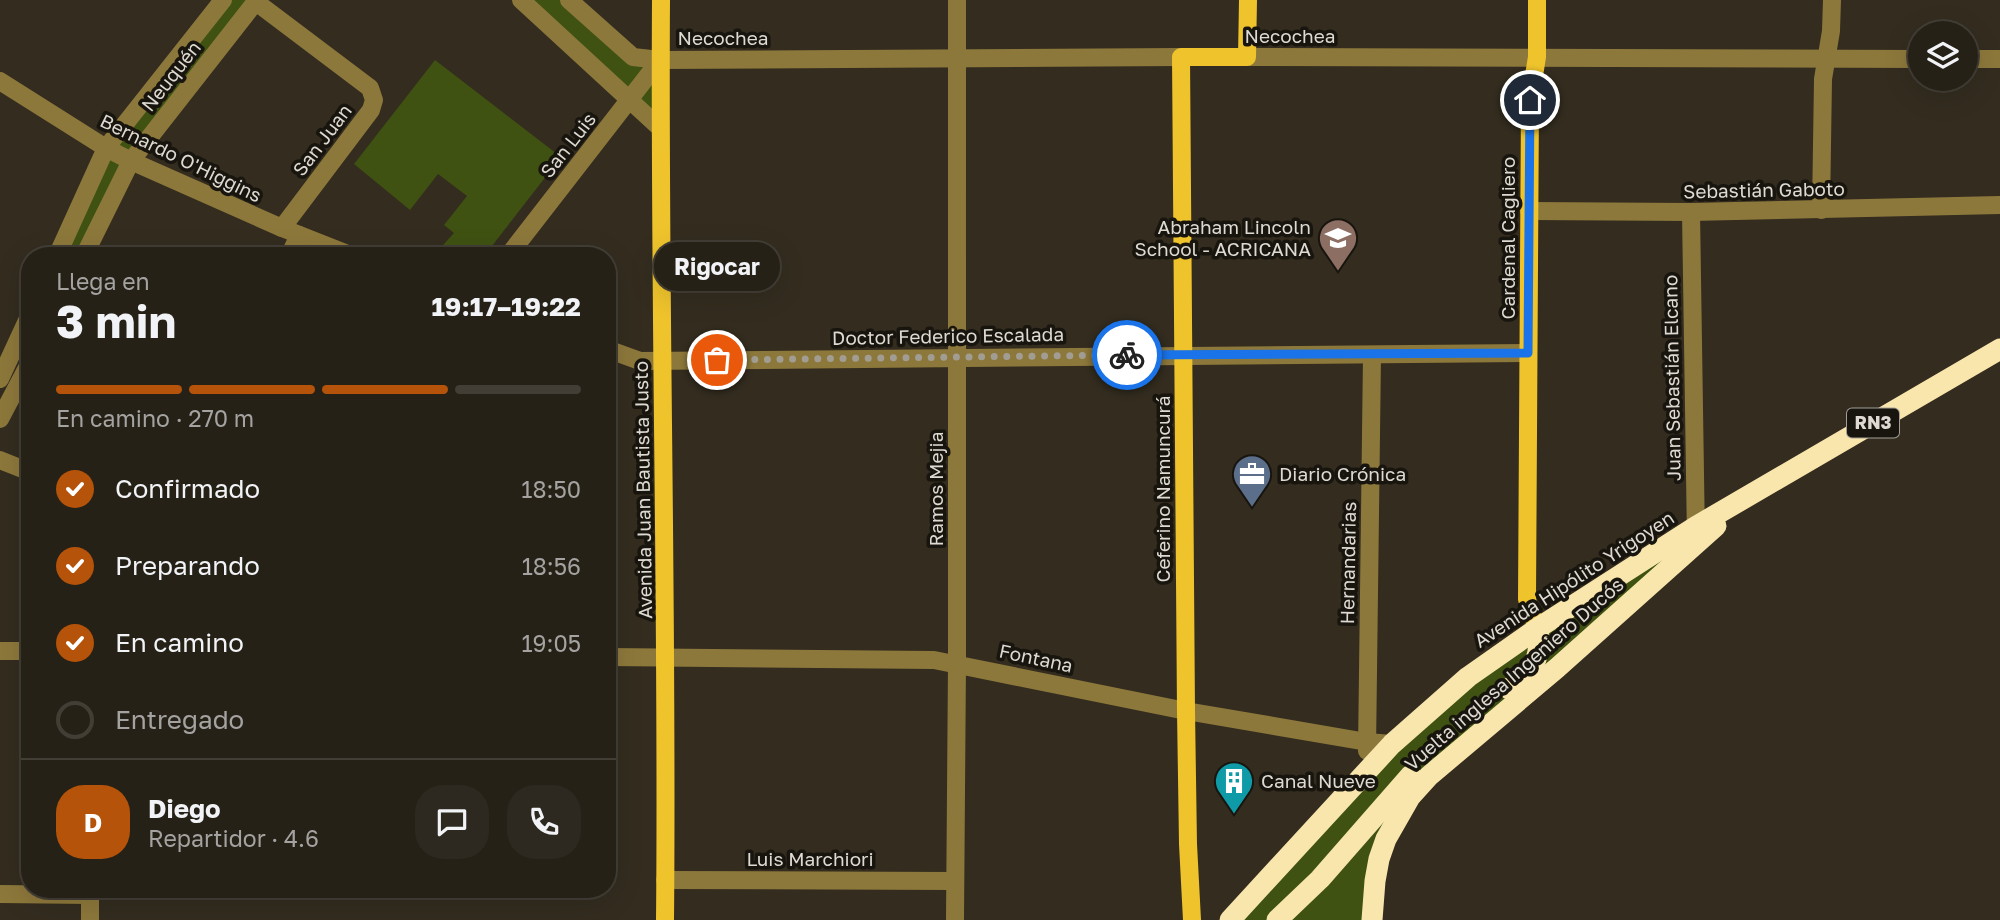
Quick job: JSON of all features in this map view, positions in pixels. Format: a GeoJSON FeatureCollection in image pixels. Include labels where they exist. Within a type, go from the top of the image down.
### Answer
{"type":"FeatureCollection","features":[{"type":"Feature","properties":{"kind":"highway","name":"Vuelta inglesa Ingeniero Ducós"},"geometry":{"type":"LineString","coordinates":[[1372,920],[1375,881],[1386,839],[1410,797],[1429,776],[1557,668],[1695,535],[1746,498],[2000,349]]}},
{"type":"Feature","properties":{"kind":"highway","name":"Avenida Hipólito Yrigoyen"},"geometry":{"type":"LineString","coordinates":[[1230,920],[1392,744],[1468,677],[1538,628],[1695,535]]}},
{"type":"Feature","properties":{"kind":"highway"},"geometry":{"type":"LineString","coordinates":[[1277,920],[1320,879],[1416,770],[1530,671],[1539,651],[1538,628]]}},
{"type":"Feature","properties":{"kind":"main road","name":"Avenida Juan Bautista Justo"},"geometry":{"type":"LineString","coordinates":[[661,0],[666,658],[665,920]]}},
{"type":"Feature","properties":{"kind":"main road"},"geometry":{"type":"LineString","coordinates":[[1247,57],[1248,0]]}},
{"type":"Feature","properties":{"kind":"main road","name":"Cardenal Cagliero"},"geometry":{"type":"LineString","coordinates":[[1537,0],[1537,57],[1530,100],[1527,599],[1538,628]]}},
{"type":"Feature","properties":{"kind":"main road","name":"Necochea"},"geometry":{"type":"LineString","coordinates":[[1181,57],[1247,57]]}},
{"type":"Feature","properties":{"kind":"main road","name":"Ceferino Namuncurá"},"geometry":{"type":"LineString","coordinates":[[1181,57],[1186,712],[1192,920]]}},
{"type":"Feature","properties":{"kind":"street","name":"Neuquén"},"geometry":{"type":"LineString","coordinates":[[61,247],[106,148],[223,0]]}},
{"type":"Feature","properties":{"kind":"street"},"geometry":{"type":"LineString","coordinates":[[521,0],[660,128]]}},
{"type":"Feature","properties":{"kind":"street","name":"Necochea"},"geometry":{"type":"LineString","coordinates":[[569,0],[633,57],[660,60],[1181,57]]}},
{"type":"Feature","properties":{"kind":"street","name":"Ramos Mejia"},"geometry":{"type":"LineString","coordinates":[[955,920],[957,0]]}},
{"type":"Feature","properties":{"kind":"street"},"geometry":{"type":"LineString","coordinates":[[1821,210],[1823,79],[1831,31],[1832,0]]}},
{"type":"Feature","properties":{"kind":"street","name":"Neuquén"},"geometry":{"type":"LineString","coordinates":[[88,247],[131,161],[256,1]]}},
{"type":"Feature","properties":{"kind":"street","name":"San Juan"},"geometry":{"type":"LineString","coordinates":[[256,1],[370,88],[374,100],[372,110],[290,231],[289,247]]}},
{"type":"Feature","properties":{"kind":"street","name":"Necochea"},"geometry":{"type":"LineString","coordinates":[[1247,57],[1908,59]]}},
{"type":"Feature","properties":{"kind":"street"},"geometry":{"type":"LineString","coordinates":[[1978,59],[2000,59]]}},
{"type":"Feature","properties":{"kind":"street","name":"San Luis"},"geometry":{"type":"LineString","coordinates":[[515,247],[660,60]]}},
{"type":"Feature","properties":{"kind":"street","name":"Bernardo O'Higgins"},"geometry":{"type":"LineString","coordinates":[[0,81],[131,161],[330,247]]}},
{"type":"Feature","properties":{"kind":"street","name":"Sebastián Gaboto"},"geometry":{"type":"LineString","coordinates":[[1529,211],[1691,212],[2000,205]]}},
{"type":"Feature","properties":{"kind":"street","name":"Juan Sebastián Elcano"},"geometry":{"type":"LineString","coordinates":[[1691,212],[1695,535]]}},
{"type":"Feature","properties":{"kind":"street"},"geometry":{"type":"LineString","coordinates":[[0,379],[21,334]]}},
{"type":"Feature","properties":{"kind":"street"},"geometry":{"type":"LineString","coordinates":[[616,352],[640,361],[663,361]]}},
{"type":"Feature","properties":{"kind":"street","name":"Doctor Federico Escalada"},"geometry":{"type":"LineString","coordinates":[[663,361],[1528,353]]}},
{"type":"Feature","properties":{"kind":"street","name":"Hernandarias"},"geometry":{"type":"LineString","coordinates":[[1367,771],[1372,355]]}},
{"type":"Feature","properties":{"kind":"street"},"geometry":{"type":"LineString","coordinates":[[0,419],[21,379]]}},
{"type":"Feature","properties":{"kind":"street"},"geometry":{"type":"LineString","coordinates":[[0,460],[21,468]]}},
{"type":"Feature","properties":{"kind":"street"},"geometry":{"type":"LineString","coordinates":[[0,651],[21,651]]}},
{"type":"Feature","properties":{"kind":"street","name":"Fontana"},"geometry":{"type":"LineString","coordinates":[[616,657],[934,660],[1186,712],[1392,744]]}},
{"type":"Feature","properties":{"kind":"street","name":"Luis Marchiori"},"geometry":{"type":"LineString","coordinates":[[665,880],[954,881]]}},
{"type":"Feature","properties":{"kind":"street"},"geometry":{"type":"LineString","coordinates":[[0,894],[21,894]]}},
{"type":"Feature","properties":{"kind":"street"},"geometry":{"type":"LineString","coordinates":[[90,898],[90,920]]}},
{"type":"Feature","properties":{"kind":"green space"},"geometry":{"type":"Polygon","coordinates":[[[223,0],[257,0],[131,161],[88,247],[61,247],[106,148],[223,0]]]}},
{"type":"Feature","properties":{"kind":"green space"},"geometry":{"type":"Polygon","coordinates":[[[521,0],[569,0],[633,57],[660,60],[660,128],[521,0]]]}},
{"type":"Feature","properties":{"kind":"green space"},"geometry":{"type":"Polygon","coordinates":[[[435,60],[561,157],[491,247],[441,247],[454,233],[444,225],[467,196],[438,174],[410,210],[354,164],[435,60]]]}},
{"type":"Feature","properties":{"kind":"green space"},"geometry":{"type":"Polygon","coordinates":[[[1746,498],[1397,817],[1372,920],[1231,920],[1468,677],[1746,498]]]}},
{"type":"Feature","properties":{"kind":"way so far"},"geometry":{"type":"LineString","coordinates":[[717,360],[1127,355]]}},
{"type":"Feature","properties":{"kind":"place","name":"Abraham Lincoln School - ACRICANA"},"geometry":{"type":"Point","coordinates":[1338,272]}},
{"type":"Feature","properties":{"kind":"place","name":"Rigocar"},"geometry":{"type":"Point","coordinates":[717,360]}},
{"type":"Feature","properties":{"kind":"place","name":"Diario Crónica"},"geometry":{"type":"Point","coordinates":[1252,508]}},
{"type":"Feature","properties":{"kind":"place","name":"Canal Nueve"},"geometry":{"type":"Point","coordinates":[1234,815]}},
{"type":"Feature","properties":{"kind":"route"},"geometry":{"type":"LineString","coordinates":[[1127,355],[1528,353],[1530,100]]}}]}
